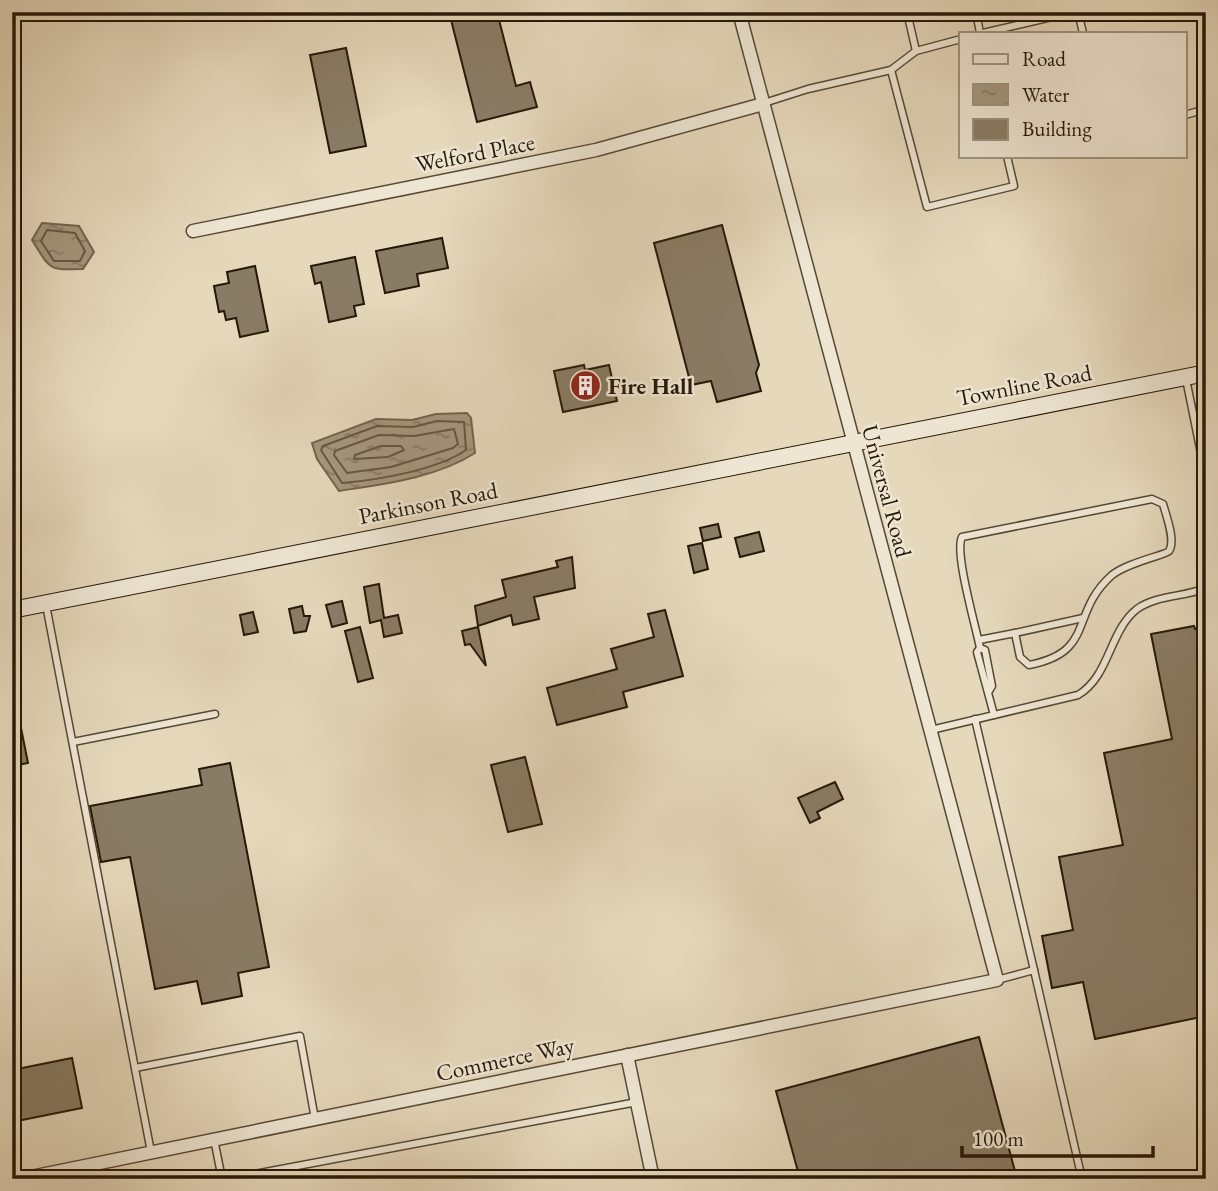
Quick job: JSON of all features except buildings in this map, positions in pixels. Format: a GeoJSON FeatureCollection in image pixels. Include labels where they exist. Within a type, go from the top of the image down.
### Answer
{"type":"FeatureCollection","features":[{"type":"Feature","properties":{"kind":"main road","name":"Townline Road"},"geometry":{"type":"LineString","coordinates":[[852,442],[1206,373]]}},
{"type":"Feature","properties":{"kind":"main road","name":"Parkinson Road"},"geometry":{"type":"LineString","coordinates":[[12,610],[852,442]]}},
{"type":"Feature","properties":{"kind":"street","name":"Universal Road"},"geometry":{"type":"LineString","coordinates":[[739,12],[997,980]]}},
{"type":"Feature","properties":{"kind":"street","name":"Welford Place"},"geometry":{"type":"LineString","coordinates":[[192,231],[596,150],[762,104]]}},
{"type":"Feature","properties":{"kind":"street","name":"Commerce Way"},"geometry":{"type":"LineString","coordinates":[[21,1179],[997,980]]}},
{"type":"Feature","properties":{"kind":"street"},"geometry":{"type":"LineString","coordinates":[[627,1055],[653,1179]]}},
{"type":"Feature","properties":{"kind":"lane"},"geometry":{"type":"LineString","coordinates":[[907,12],[916,51]]}},
{"type":"Feature","properties":{"kind":"lane"},"geometry":{"type":"LineString","coordinates":[[975,12],[982,32]]}},
{"type":"Feature","properties":{"kind":"lane"},"geometry":{"type":"LineString","coordinates":[[986,32],[1076,12],[1083,32]]}},
{"type":"Feature","properties":{"kind":"lane"},"geometry":{"type":"LineString","coordinates":[[762,104],[808,89],[891,70],[916,51],[959,40]]}},
{"type":"Feature","properties":{"kind":"lane"},"geometry":{"type":"LineString","coordinates":[[891,70],[927,207],[1014,186],[1007,158]]}},
{"type":"Feature","properties":{"kind":"lane"},"geometry":{"type":"LineString","coordinates":[[1186,115],[1206,109]]}},
{"type":"Feature","properties":{"kind":"lane"},"geometry":{"type":"LineString","coordinates":[[1185,377],[1206,478]]}},
{"type":"Feature","properties":{"kind":"lane"},"geometry":{"type":"LineString","coordinates":[[994,715],[989,691],[992,685],[985,650],[980,648],[958,544],[962,537],[1152,499],[1160,500],[1171,541],[1170,550],[1166,555],[1136,561],[1110,577],[1094,596],[1067,652],[1050,661],[1029,665],[1024,663],[1015,633]]}},
{"type":"Feature","properties":{"kind":"lane"},"geometry":{"type":"LineString","coordinates":[[930,730],[1079,695],[1088,689],[1120,629],[1139,608],[1206,588]]}},
{"type":"Feature","properties":{"kind":"lane"},"geometry":{"type":"LineString","coordinates":[[46,603],[151,1152]]}},
{"type":"Feature","properties":{"kind":"lane"},"geometry":{"type":"LineString","coordinates":[[979,640],[1083,618]]}},
{"type":"Feature","properties":{"kind":"lane"},"geometry":{"type":"LineString","coordinates":[[72,742],[215,714]]}},
{"type":"Feature","properties":{"kind":"lane"},"geometry":{"type":"LineString","coordinates":[[975,719],[1082,1179]]}},
{"type":"Feature","properties":{"kind":"lane"},"geometry":{"type":"LineString","coordinates":[[997,980],[1034,970]]}},
{"type":"Feature","properties":{"kind":"lane"},"geometry":{"type":"LineString","coordinates":[[135,1068],[300,1036],[316,1119]]}},
{"type":"Feature","properties":{"kind":"lane"},"geometry":{"type":"LineString","coordinates":[[228,1179],[637,1102]]}},
{"type":"Feature","properties":{"kind":"lane"},"geometry":{"type":"LineString","coordinates":[[214,1139],[222,1179]]}},
{"type":"Feature","properties":{"kind":"water"},"geometry":{"type":"Polygon","coordinates":[[[42,223],[79,226],[94,252],[83,269],[56,268],[47,263],[32,240],[42,223]]]}},
{"type":"Feature","properties":{"kind":"water"},"geometry":{"type":"Polygon","coordinates":[[[467,413],[471,418],[475,453],[460,462],[427,474],[392,482],[339,491],[317,459],[312,443],[376,419],[412,420],[436,414],[467,413]]]}},
{"type":"Feature","properties":{"kind":"place","name":"Fire Hall"},"geometry":{"type":"Point","coordinates":[585,386]}}]}
